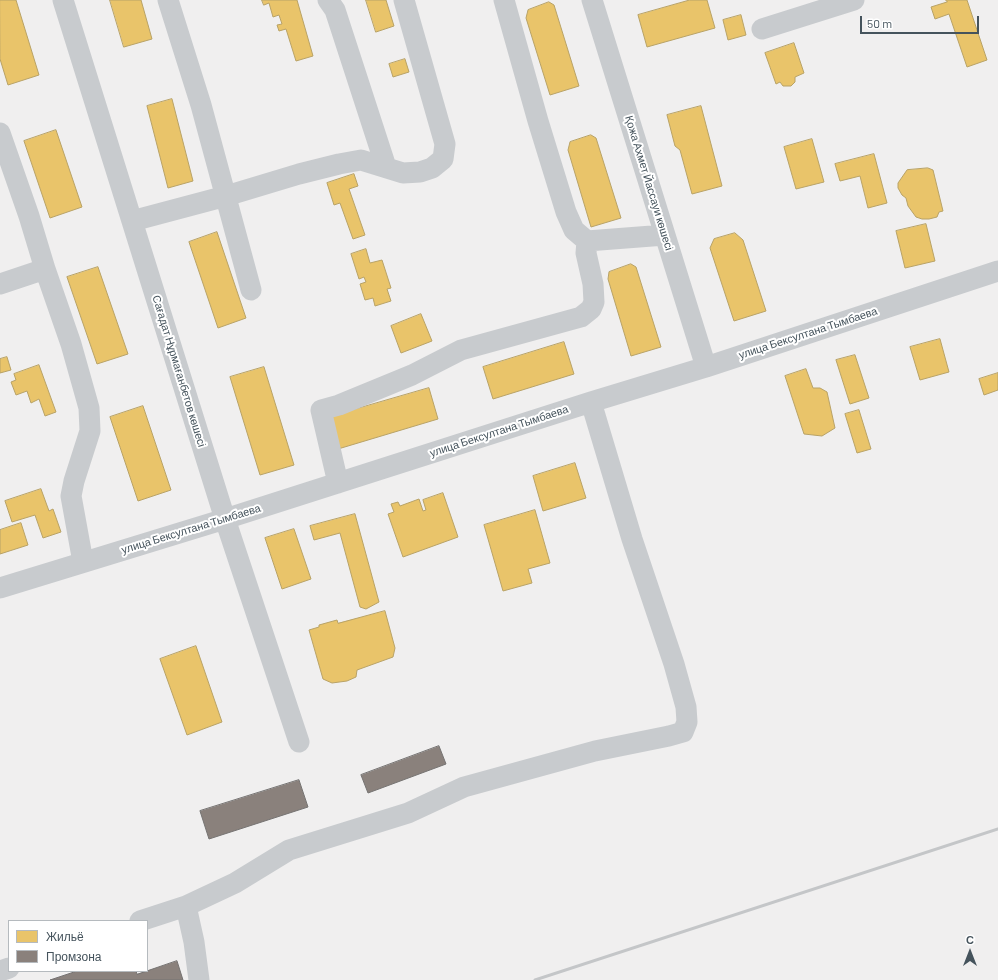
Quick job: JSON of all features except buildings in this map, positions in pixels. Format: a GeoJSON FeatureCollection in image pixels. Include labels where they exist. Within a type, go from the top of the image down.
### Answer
{"type":"FeatureCollection","features":[{"type":"Feature","properties":{"kind":"street","name":"Сағадат Нұрмағанбетов көшесі"},"geometry":{"type":"LineString","coordinates":[[63,0],[225,519],[299,742]]}},
{"type":"Feature","properties":{"kind":"street"},"geometry":{"type":"LineString","coordinates":[[168,0],[201,105],[251,290]]}},
{"type":"Feature","properties":{"kind":"street"},"geometry":{"type":"LineString","coordinates":[[328,0],[335,10],[386,167]]}},
{"type":"Feature","properties":{"kind":"street"},"geometry":{"type":"LineString","coordinates":[[132,221],[226,196],[299,174],[361,160],[402,173],[420,172],[432,168],[443,159],[445,144],[404,0]]}},
{"type":"Feature","properties":{"kind":"street"},"geometry":{"type":"LineString","coordinates":[[504,0],[538,121],[566,212],[574,230],[587,241],[665,235]]}},
{"type":"Feature","properties":{"kind":"street","name":"Қожа Ахмет Йассауи көшесі"},"geometry":{"type":"LineString","coordinates":[[592,0],[706,366]]}},
{"type":"Feature","properties":{"kind":"street"},"geometry":{"type":"LineString","coordinates":[[762,29],[854,0]]}},
{"type":"Feature","properties":{"kind":"street"},"geometry":{"type":"LineString","coordinates":[[0,133],[71,344],[89,408],[90,431],[74,481],[71,496],[83,562]]}},
{"type":"Feature","properties":{"kind":"street"},"geometry":{"type":"LineString","coordinates":[[338,483],[321,410],[339,405],[412,376],[461,350],[581,317],[591,309],[594,302],[593,284],[586,253],[587,241]]}},
{"type":"Feature","properties":{"kind":"street"},"geometry":{"type":"LineString","coordinates":[[0,284],[45,269]]}},
{"type":"Feature","properties":{"kind":"street","name":"улица Бексултана Тымбаева"},"geometry":{"type":"LineString","coordinates":[[0,588],[225,519],[706,366],[998,271]]}},
{"type":"Feature","properties":{"kind":"street"},"geometry":{"type":"LineString","coordinates":[[143,920],[186,906],[236,883],[289,850],[408,813],[464,787],[595,751],[683,732],[688,722],[686,706],[674,664],[632,539],[591,402]]}},
{"type":"Feature","properties":{"kind":"street"},"geometry":{"type":"LineString","coordinates":[[186,906],[194,942],[199,980]]}},
{"type":"Feature","properties":{"kind":"railway"},"geometry":{"type":"LineString","coordinates":[[535,980],[998,829]]}}]}
